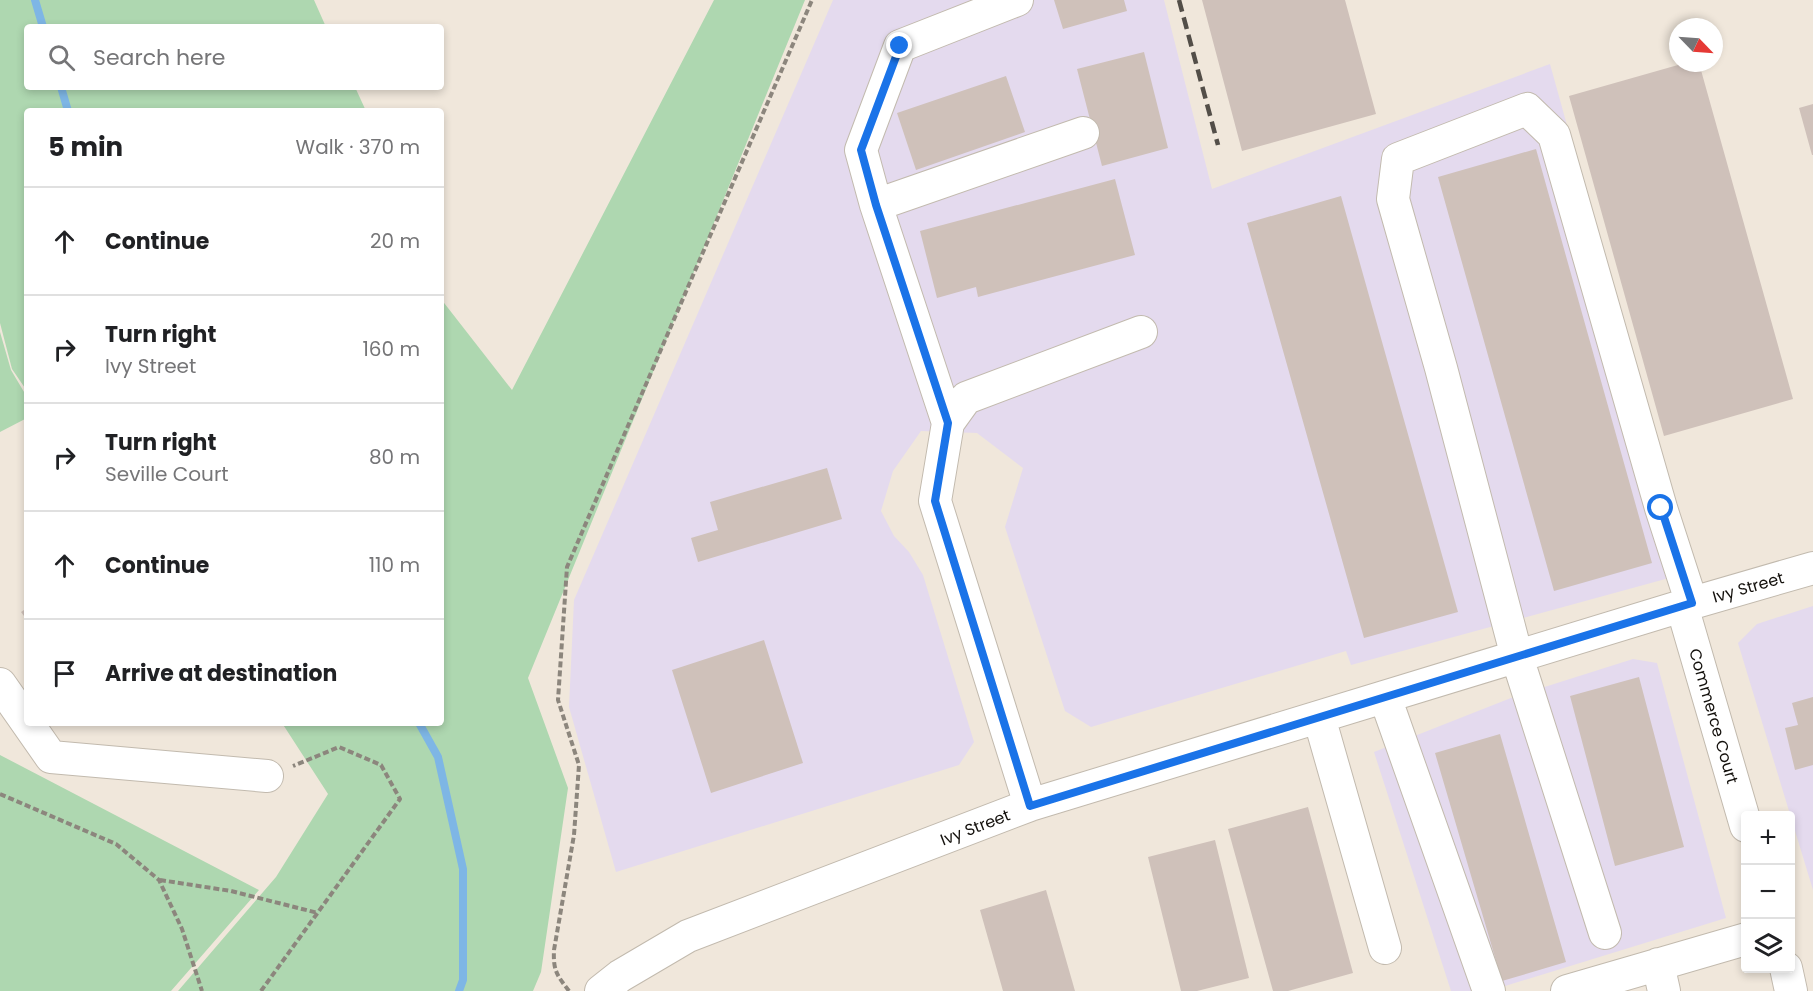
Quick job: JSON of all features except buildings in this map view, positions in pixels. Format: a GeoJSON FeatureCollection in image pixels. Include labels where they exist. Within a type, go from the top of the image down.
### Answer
{"type":"FeatureCollection","features":[{"type":"Feature","properties":{"kind":"street"},"geometry":{"type":"LineString","coordinates":[[948,423],[876,205],[861,150],[900,46],[1017,0]]}},
{"type":"Feature","properties":{"kind":"street","name":"Commerce Court"},"geometry":{"type":"LineString","coordinates":[[1517,657],[1441,368],[1393,199],[1398,159],[1527,109],[1554,135],[1661,508],[1742,811]]}},
{"type":"Feature","properties":{"kind":"street"},"geometry":{"type":"LineString","coordinates":[[876,205],[1083,133]]}},
{"type":"Feature","properties":{"kind":"street"},"geometry":{"type":"LineString","coordinates":[[1030,806],[935,501],[948,423],[966,398],[1141,332]]}},
{"type":"Feature","properties":{"kind":"street","name":"Ivy Street"},"geometry":{"type":"LineString","coordinates":[[601,991],[620,976],[688,936],[1030,806],[1813,568]]}},
{"type":"Feature","properties":{"kind":"street"},"geometry":{"type":"LineString","coordinates":[[1517,657],[1605,933]]}},
{"type":"Feature","properties":{"kind":"street"},"geometry":{"type":"LineString","coordinates":[[0,684],[24,718]]}},
{"type":"Feature","properties":{"kind":"street"},"geometry":{"type":"LineString","coordinates":[[1385,697],[1489,991]]}},
{"type":"Feature","properties":{"kind":"street"},"geometry":{"type":"LineString","coordinates":[[1319,717],[1385,948]]}},
{"type":"Feature","properties":{"kind":"street"},"geometry":{"type":"LineString","coordinates":[[29,726],[51,757],[267,776]]}},
{"type":"Feature","properties":{"kind":"street"},"geometry":{"type":"LineString","coordinates":[[1567,991],[1661,978],[1741,941]]}},
{"type":"Feature","properties":{"kind":"street"},"geometry":{"type":"LineString","coordinates":[[1787,973],[1791,991]]}},
{"type":"Feature","properties":{"kind":"path"},"geometry":{"type":"LineString","coordinates":[[569,991],[553,965],[574,835],[579,765],[558,700],[567,567],[812,0]]}},
{"type":"Feature","properties":{"kind":"path"},"geometry":{"type":"LineString","coordinates":[[261,991],[400,799],[381,765],[339,747],[267,776]]}},
{"type":"Feature","properties":{"kind":"path"},"geometry":{"type":"LineString","coordinates":[[0,794],[116,844],[159,880],[182,929],[202,991]]}},
{"type":"Feature","properties":{"kind":"path"},"geometry":{"type":"LineString","coordinates":[[159,880],[231,891],[318,913]]}},
{"type":"Feature","properties":{"kind":"shaded area"},"geometry":{"type":"Polygon","coordinates":[[[833,0],[1164,0],[1212,189],[1550,64],[1691,572],[1351,665],[1346,651],[1091,727],[1065,711],[1005,527],[1023,468],[977,433],[921,431],[893,471],[881,511],[894,536],[909,552],[923,575],[974,742],[959,765],[616,872],[569,707],[574,600],[833,0]]]}},
{"type":"Feature","properties":{"kind":"shaded area"},"geometry":{"type":"Polygon","coordinates":[[[1813,606],[1813,890],[1795,831],[1795,811],[1789,811],[1738,643],[1757,624],[1813,606]]]}},
{"type":"Feature","properties":{"kind":"shaded area"},"geometry":{"type":"Polygon","coordinates":[[[1633,659],[1657,663],[1726,918],[1489,991],[1451,991],[1374,752],[1516,696],[1633,659]]]}},
{"type":"Feature","properties":{"kind":"green space"},"geometry":{"type":"Polygon","coordinates":[[[0,0],[314,0],[325,24],[24,24],[24,90],[356,90],[365,108],[24,108],[24,387],[12,369],[0,323],[0,0]]]}},
{"type":"Feature","properties":{"kind":"green space"},"geometry":{"type":"Polygon","coordinates":[[[714,0],[805,0],[528,678],[568,788],[541,972],[533,991],[178,991],[276,877],[328,794],[284,726],[444,726],[444,303],[512,390],[714,0]]]}},
{"type":"Feature","properties":{"kind":"green space"},"geometry":{"type":"Polygon","coordinates":[[[0,332],[11,370],[24,392],[24,420],[0,432],[0,332]]]}},
{"type":"Feature","properties":{"kind":"green space"},"geometry":{"type":"Polygon","coordinates":[[[0,755],[259,890],[171,991],[0,991],[0,755]]]}},
{"type":"Feature","properties":{"kind":"waterway"},"geometry":{"type":"LineString","coordinates":[[35,0],[42,24]]}},
{"type":"Feature","properties":{"kind":"waterway"},"geometry":{"type":"LineString","coordinates":[[62,90],[67,108]]}},
{"type":"Feature","properties":{"kind":"waterway"},"geometry":{"type":"LineString","coordinates":[[421,726],[438,757],[463,869],[463,980],[459,991]]}},
{"type":"Feature","properties":{"kind":"railway"},"geometry":{"type":"LineString","coordinates":[[1179,0],[1218,145]]}},
{"type":"Feature","properties":{"kind":"route"},"geometry":{"type":"LineString","coordinates":[[900,46],[861,150],[876,205],[948,423],[935,501],[1030,806],[1692,603],[1661,508]]}}]}
